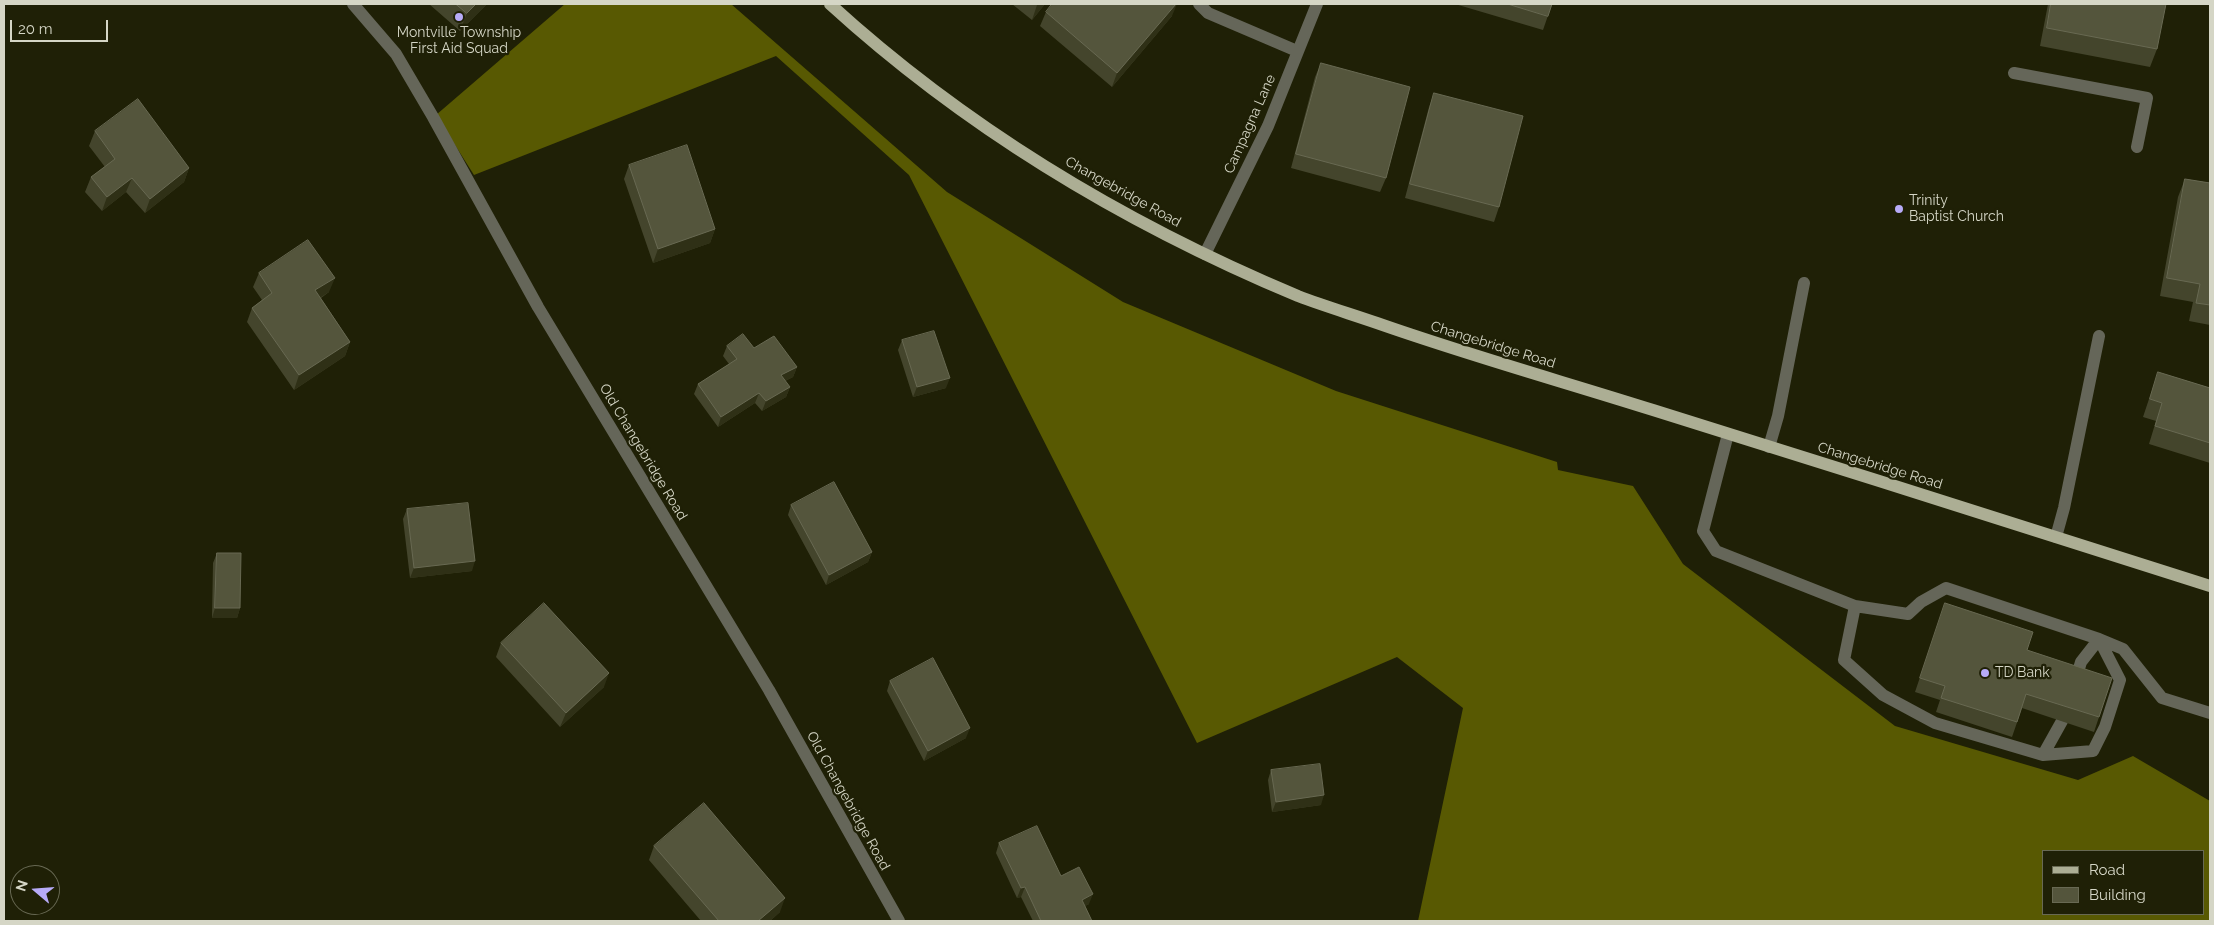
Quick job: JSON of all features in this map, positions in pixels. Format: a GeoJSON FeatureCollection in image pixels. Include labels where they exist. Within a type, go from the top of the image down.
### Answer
{"type":"FeatureCollection","features":[{"type":"Feature","properties":{"kind":"main road","name":"Changebridge Road"},"geometry":{"type":"LineString","coordinates":[[830,4],[862,33],[932,88],[1005,140],[1100,199],[1205,254],[1301,297],[1449,348],[2210,586]]}},
{"type":"Feature","properties":{"kind":"street","name":"Old Changebridge Road"},"geometry":{"type":"LineString","coordinates":[[353,4],[396,54],[434,116],[538,307],[769,690],[898,921]]}},
{"type":"Feature","properties":{"kind":"street"},"geometry":{"type":"LineString","coordinates":[[1199,4],[1208,13],[1297,52]]}},
{"type":"Feature","properties":{"kind":"street","name":"Campagna Lane"},"geometry":{"type":"LineString","coordinates":[[1205,254],[1268,126],[1317,4]]}},
{"type":"Feature","properties":{"kind":"street"},"geometry":{"type":"LineString","coordinates":[[2014,74],[2147,98],[2137,147]]}},
{"type":"Feature","properties":{"kind":"street"},"geometry":{"type":"LineString","coordinates":[[1769,447],[1778,416],[1804,283]]}},
{"type":"Feature","properties":{"kind":"street"},"geometry":{"type":"LineString","coordinates":[[2056,537],[2064,508],[2099,336]]}},
{"type":"Feature","properties":{"kind":"street"},"geometry":{"type":"LineString","coordinates":[[1728,434],[1703,531],[1716,551],[1856,606],[1908,614],[1921,602],[1946,588],[2099,639],[2123,649],[2162,698],[2210,713]]}},
{"type":"Feature","properties":{"kind":"street"},"geometry":{"type":"LineString","coordinates":[[1856,606],[1844,660],[1882,695],[1935,723],[2042,755],[2093,751],[2105,728],[2120,680],[2099,639]]}},
{"type":"Feature","properties":{"kind":"street"},"geometry":{"type":"LineString","coordinates":[[2075,682],[2081,662],[2099,639]]}},
{"type":"Feature","properties":{"kind":"street"},"geometry":{"type":"LineString","coordinates":[[2042,755],[2062,721]]}},
{"type":"Feature","properties":{"kind":"shaded area"},"geometry":{"type":"Polygon","coordinates":[[[565,4],[731,4],[947,192],[1123,302],[1336,391],[1557,462],[1558,470],[1633,486],[1683,564],[1895,726],[2078,780],[2133,756],[2210,801],[2210,921],[1418,921],[1463,708],[1397,657],[1197,743],[909,175],[776,56],[474,175],[436,115],[565,4]]]}},
{"type":"Feature","properties":{"kind":"building"},"geometry":{"type":"Polygon","coordinates":[[[456,4],[476,4],[467,13],[456,4]]]}},
{"type":"Feature","properties":{"kind":"building"},"geometry":{"type":"Polygon","coordinates":[[[1052,4],[1176,4],[1117,73],[1046,12],[1052,4]]]}},
{"type":"Feature","properties":{"kind":"building"},"geometry":{"type":"Polygon","coordinates":[[[1508,4],[1552,4],[1548,16],[1508,4]]]}},
{"type":"Feature","properties":{"kind":"building"},"geometry":{"type":"Polygon","coordinates":[[[2051,4],[2166,4],[2157,49],[2047,28],[2051,4]]]}},
{"type":"Feature","properties":{"kind":"building"},"geometry":{"type":"Polygon","coordinates":[[[1321,63],[1410,87],[1386,178],[1296,154],[1321,63]]]}},
{"type":"Feature","properties":{"kind":"building"},"geometry":{"type":"Polygon","coordinates":[[[1434,93],[1523,116],[1499,207],[1410,184],[1434,93]]]}},
{"type":"Feature","properties":{"kind":"building"},"geometry":{"type":"Polygon","coordinates":[[[138,99],[189,168],[150,199],[132,178],[107,197],[91,177],[115,159],[95,131],[138,99]]]}},
{"type":"Feature","properties":{"kind":"building"},"geometry":{"type":"Polygon","coordinates":[[[687,145],[715,229],[658,249],[629,165],[687,145]]]}},
{"type":"Feature","properties":{"kind":"building"},"geometry":{"type":"Polygon","coordinates":[[[2185,179],[2210,183],[2210,305],[2196,303],[2200,284],[2167,278],[2185,179]]]}},
{"type":"Feature","properties":{"kind":"building"},"geometry":{"type":"Polygon","coordinates":[[[308,240],[335,278],[315,290],[350,342],[299,375],[252,308],[272,293],[259,273],[308,240]]]}},
{"type":"Feature","properties":{"kind":"building"},"geometry":{"type":"Polygon","coordinates":[[[934,331],[950,378],[917,387],[902,340],[934,331]]]}},
{"type":"Feature","properties":{"kind":"building"},"geometry":{"type":"Polygon","coordinates":[[[743,334],[754,348],[774,336],[797,367],[781,375],[790,387],[766,401],[759,393],[721,417],[698,384],[737,359],[727,346],[743,334]]]}},
{"type":"Feature","properties":{"kind":"building"},"geometry":{"type":"Polygon","coordinates":[[[2158,372],[2210,388],[2210,443],[2155,426],[2162,403],[2150,399],[2158,372]]]}},
{"type":"Feature","properties":{"kind":"building"},"geometry":{"type":"Polygon","coordinates":[[[834,482],[872,552],[829,575],[791,505],[834,482]]]}},
{"type":"Feature","properties":{"kind":"building"},"geometry":{"type":"Polygon","coordinates":[[[468,503],[475,561],[414,568],[407,509],[468,503]]]}},
{"type":"Feature","properties":{"kind":"building"},"geometry":{"type":"Polygon","coordinates":[[[217,553],[241,553],[240,608],[215,608],[217,553]]]}},
{"type":"Feature","properties":{"kind":"building"},"geometry":{"type":"Polygon","coordinates":[[[544,603],[609,673],[566,713],[501,643],[544,603]]]}},
{"type":"Feature","properties":{"kind":"building","name":"TD Bank"},"geometry":{"type":"Polygon","coordinates":[[[1945,603],[2033,632],[2027,650],[2112,678],[2099,717],[2026,694],[2017,722],[1941,698],[1945,686],[1920,678],[1945,603]]]}},
{"type":"Feature","properties":{"kind":"building"},"geometry":{"type":"Polygon","coordinates":[[[933,658],[970,728],[928,751],[890,681],[933,658]]]}},
{"type":"Feature","properties":{"kind":"building"},"geometry":{"type":"Polygon","coordinates":[[[1320,764],[1324,795],[1276,802],[1271,770],[1320,764]]]}},
{"type":"Feature","properties":{"kind":"building"},"geometry":{"type":"Polygon","coordinates":[[[704,803],[785,898],[758,921],[719,921],[654,846],[704,803]]]}},
{"type":"Feature","properties":{"kind":"building"},"geometry":{"type":"Polygon","coordinates":[[[1037,826],[1061,876],[1079,867],[1093,894],[1082,900],[1092,921],[1041,921],[1025,887],[1021,888],[999,843],[1037,826]]]}},
{"type":"Feature","properties":{"kind":"place","name":"Montville Township First Aid Squad"},"geometry":{"type":"Point","coordinates":[459,17]}},
{"type":"Feature","properties":{"kind":"place","name":"Trinity Baptist Church"},"geometry":{"type":"Point","coordinates":[1899,209]}},
{"type":"Feature","properties":{"kind":"place","name":"TD Bank"},"geometry":{"type":"Point","coordinates":[1985,673]}}]}
